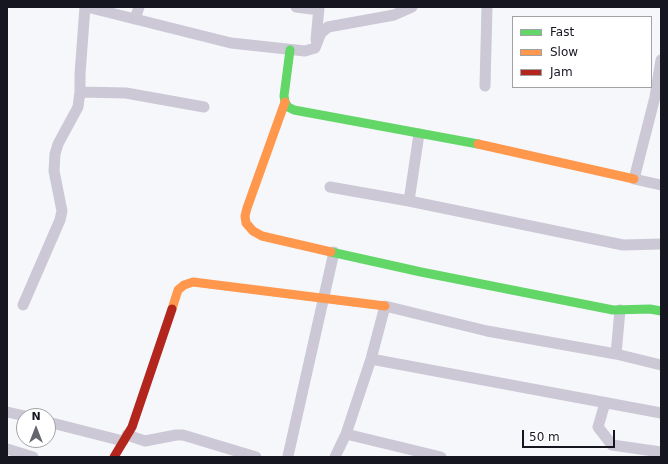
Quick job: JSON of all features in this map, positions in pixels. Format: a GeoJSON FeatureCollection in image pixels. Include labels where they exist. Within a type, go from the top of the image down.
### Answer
{"type":"FeatureCollection","features":[{"type":"Feature","properties":{"kind":"street"},"geometry":{"type":"LineString","coordinates":[[23,305],[60,220],[62,211],[54,171],[55,154],[58,144],[78,107],[86,7],[231,44],[305,51],[315,48]]}},
{"type":"Feature","properties":{"kind":"street"},"geometry":{"type":"LineString","coordinates":[[135,19],[140,7]]}},
{"type":"Feature","properties":{"kind":"street"},"geometry":{"type":"LineString","coordinates":[[296,7],[319,9],[315,48]]}},
{"type":"Feature","properties":{"kind":"street"},"geometry":{"type":"LineString","coordinates":[[315,48],[321,33],[328,27],[394,14],[412,7]]}},
{"type":"Feature","properties":{"kind":"street"},"geometry":{"type":"LineString","coordinates":[[485,86],[487,7]]}},
{"type":"Feature","properties":{"kind":"street"},"geometry":{"type":"LineString","coordinates":[[290,50],[284,96],[288,107],[294,110],[419,134],[454,139],[661,185]]}},
{"type":"Feature","properties":{"kind":"street"},"geometry":{"type":"LineString","coordinates":[[634,179],[658,98],[661,60]]}},
{"type":"Feature","properties":{"kind":"street"},"geometry":{"type":"LineString","coordinates":[[80,92],[126,92],[204,107]]}},
{"type":"Feature","properties":{"kind":"street"},"geometry":{"type":"LineString","coordinates":[[285,102],[245,216],[246,223],[253,231],[262,236],[421,272],[613,310],[650,309],[661,311]]}},
{"type":"Feature","properties":{"kind":"street"},"geometry":{"type":"LineString","coordinates":[[408,202],[419,134]]}},
{"type":"Feature","properties":{"kind":"street"},"geometry":{"type":"LineString","coordinates":[[330,187],[624,245],[661,244]]}},
{"type":"Feature","properties":{"kind":"street"},"geometry":{"type":"LineString","coordinates":[[288,457],[325,298],[334,252]]}},
{"type":"Feature","properties":{"kind":"street"},"geometry":{"type":"LineString","coordinates":[[114,457],[132,427],[178,290],[184,285],[193,282],[385,306],[487,330],[616,354],[661,365]]}},
{"type":"Feature","properties":{"kind":"street"},"geometry":{"type":"LineString","coordinates":[[335,457],[346,434],[371,360],[385,306]]}},
{"type":"Feature","properties":{"kind":"street"},"geometry":{"type":"LineString","coordinates":[[616,354],[620,310]]}},
{"type":"Feature","properties":{"kind":"street"},"geometry":{"type":"LineString","coordinates":[[371,360],[661,413]]}},
{"type":"Feature","properties":{"kind":"street"},"geometry":{"type":"LineString","coordinates":[[605,403],[598,427],[612,445],[661,452]]}},
{"type":"Feature","properties":{"kind":"street"},"geometry":{"type":"LineString","coordinates":[[56,424],[145,441],[183,435],[256,457]]}},
{"type":"Feature","properties":{"kind":"street"},"geometry":{"type":"LineString","coordinates":[[346,434],[441,457]]}},
{"type":"Feature","properties":{"kind":"street"},"geometry":{"type":"LineString","coordinates":[[7,449],[33,457]]}},
{"type":"Feature","properties":{"kind":"traffic: fast"},"geometry":{"type":"LineString","coordinates":[[290,50],[284,96],[288,107],[294,110],[478,144]]}},
{"type":"Feature","properties":{"kind":"traffic: fast"},"geometry":{"type":"LineString","coordinates":[[331,252],[421,272],[613,310],[650,309],[661,311]]}},
{"type":"Feature","properties":{"kind":"traffic: slow"},"geometry":{"type":"LineString","coordinates":[[285,102],[247,208],[245,216],[246,223],[253,231],[262,236],[331,252]]}},
{"type":"Feature","properties":{"kind":"traffic: slow"},"geometry":{"type":"LineString","coordinates":[[478,144],[634,179]]}},
{"type":"Feature","properties":{"kind":"traffic: slow"},"geometry":{"type":"LineString","coordinates":[[172,309],[178,290],[184,285],[193,282],[385,306]]}},
{"type":"Feature","properties":{"kind":"traffic: jam"},"geometry":{"type":"LineString","coordinates":[[114,457],[132,427],[172,309]]}}]}
